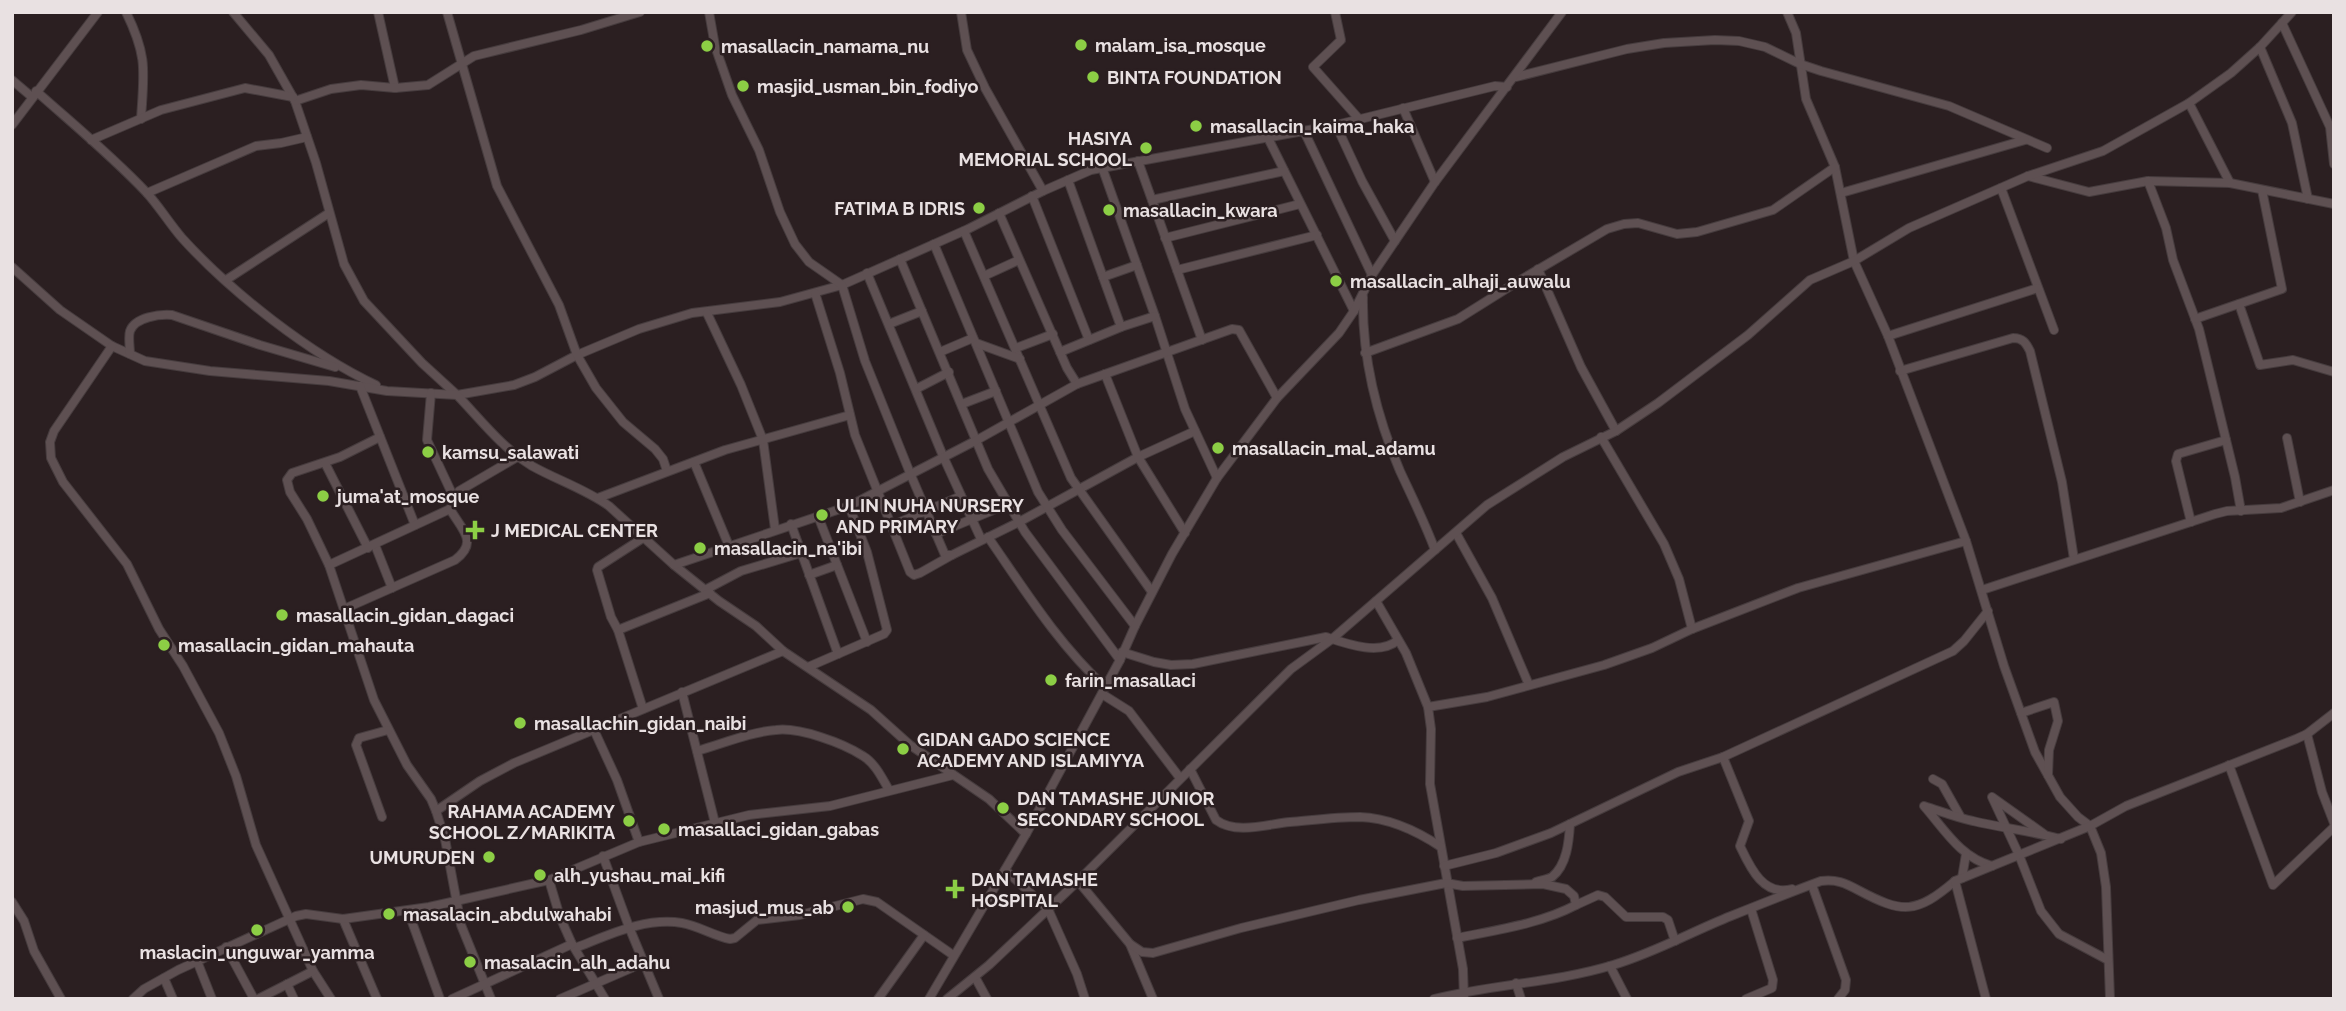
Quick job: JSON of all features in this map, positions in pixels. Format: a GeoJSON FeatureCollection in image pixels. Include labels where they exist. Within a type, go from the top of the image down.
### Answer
{"type":"FeatureCollection","features":[{"type":"Feature","properties":{"kind":"street"},"geometry":{"type":"LineString","coordinates":[[127,12],[141,45],[145,65],[141,119]]}},
{"type":"Feature","properties":{"kind":"street"},"geometry":{"type":"LineString","coordinates":[[233,12],[269,55],[294,99],[344,264],[364,301],[422,363],[457,395],[505,446],[531,465],[598,498],[674,565],[756,626],[783,651],[871,710],[910,745],[989,799],[1026,834]]}},
{"type":"Feature","properties":{"kind":"street"},"geometry":{"type":"LineString","coordinates":[[379,12],[395,88]]}},
{"type":"Feature","properties":{"kind":"street"},"geometry":{"type":"LineString","coordinates":[[447,12],[497,186],[559,305],[577,355],[596,388],[623,422],[655,449],[667,471]]}},
{"type":"Feature","properties":{"kind":"street"},"geometry":{"type":"LineString","coordinates":[[91,140],[161,110],[245,88],[255,88],[294,99],[331,89],[361,85],[395,88],[428,85],[474,55],[581,30],[640,12]]}},
{"type":"Feature","properties":{"kind":"street"},"geometry":{"type":"LineString","coordinates":[[709,12],[715,46],[732,95],[759,150],[780,212],[795,244],[809,262],[842,285],[865,361],[910,473],[945,555],[952,555]]}},
{"type":"Feature","properties":{"kind":"street"},"geometry":{"type":"LineString","coordinates":[[961,12],[967,50],[985,88],[1043,191]]}},
{"type":"Feature","properties":{"kind":"street"},"geometry":{"type":"LineString","coordinates":[[1335,12],[1341,40],[1313,67],[1359,119]]}},
{"type":"Feature","properties":{"kind":"street"},"geometry":{"type":"LineString","coordinates":[[929,999],[1026,834],[1104,690],[1152,592],[1217,478],[1277,398],[1339,333],[1354,311],[1372,275],[1435,182],[1562,12]]}},
{"type":"Feature","properties":{"kind":"street"},"geometry":{"type":"LineString","coordinates":[[1787,12],[1796,33],[1807,99],[1835,167],[1854,261],[1888,336],[1966,541],[2004,666],[2035,751],[2060,797],[2090,827],[2104,862],[2110,999]]}},
{"type":"Feature","properties":{"kind":"street"},"geometry":{"type":"LineString","coordinates":[[937,987],[947,999],[975,976],[1078,881],[1291,669],[1332,639],[1487,505],[1563,457],[1616,431],[1658,403],[1748,335],[1810,280],[1854,261],[1909,228],[2028,176],[2103,151],[2189,103],[2231,73],[2260,47],[2292,12]]}},
{"type":"Feature","properties":{"kind":"street"},"geometry":{"type":"LineString","coordinates":[[12,125],[95,13]]}},
{"type":"Feature","properties":{"kind":"street"},"geometry":{"type":"LineString","coordinates":[[2282,23],[2330,127],[2334,164]]}},
{"type":"Feature","properties":{"kind":"street"},"geometry":{"type":"LineString","coordinates":[[1516,77],[1627,49],[1664,43],[1739,41],[1765,47],[1800,64],[1949,106],[2047,148]]}},
{"type":"Feature","properties":{"kind":"street"},"geometry":{"type":"LineString","coordinates":[[2260,47],[2292,123],[2308,199]]}},
{"type":"Feature","properties":{"kind":"street"},"geometry":{"type":"LineString","coordinates":[[12,80],[34,94],[91,140],[147,193],[183,238],[226,280],[258,308],[342,369]]}},
{"type":"Feature","properties":{"kind":"street"},"geometry":{"type":"LineString","coordinates":[[12,267],[60,310],[112,346],[145,361],[210,371],[329,381],[387,391],[457,395],[514,385],[639,329],[692,313],[780,302],[842,285],[964,231],[1043,191],[1102,167],[1336,125],[1496,86],[1507,88]]}},
{"type":"Feature","properties":{"kind":"street"},"geometry":{"type":"LineString","coordinates":[[2189,103],[2230,183]]}},
{"type":"Feature","properties":{"kind":"street"},"geometry":{"type":"LineString","coordinates":[[1403,108],[1435,182]]}},
{"type":"Feature","properties":{"kind":"street"},"geometry":{"type":"LineString","coordinates":[[1336,125],[1395,242]]}},
{"type":"Feature","properties":{"kind":"street"},"geometry":{"type":"LineString","coordinates":[[1304,131],[1372,275]]}},
{"type":"Feature","properties":{"kind":"street"},"geometry":{"type":"LineString","coordinates":[[147,193],[246,149],[307,137]]}},
{"type":"Feature","properties":{"kind":"street"},"geometry":{"type":"LineString","coordinates":[[1268,138],[1354,311]]}},
{"type":"Feature","properties":{"kind":"street"},"geometry":{"type":"LineString","coordinates":[[1841,193],[2025,140]]}},
{"type":"Feature","properties":{"kind":"street"},"geometry":{"type":"LineString","coordinates":[[1138,161],[1202,340]]}},
{"type":"Feature","properties":{"kind":"street"},"geometry":{"type":"LineString","coordinates":[[1102,167],[1155,316],[1180,397],[1217,478]]}},
{"type":"Feature","properties":{"kind":"street"},"geometry":{"type":"LineString","coordinates":[[1365,353],[1458,319],[1607,229],[1624,223],[1638,223],[1686,234],[1773,211],[1835,167]]}},
{"type":"Feature","properties":{"kind":"street"},"geometry":{"type":"LineString","coordinates":[[1152,200],[1284,171]]}},
{"type":"Feature","properties":{"kind":"street"},"geometry":{"type":"LineString","coordinates":[[2028,176],[2089,192],[2148,181],[2230,183],[2334,204]]}},
{"type":"Feature","properties":{"kind":"street"},"geometry":{"type":"LineString","coordinates":[[1068,180],[1121,327]]}},
{"type":"Feature","properties":{"kind":"street"},"geometry":{"type":"LineString","coordinates":[[2148,181],[2195,319],[2226,440],[2241,512]]}},
{"type":"Feature","properties":{"kind":"street"},"geometry":{"type":"LineString","coordinates":[[2001,188],[2054,330]]}},
{"type":"Feature","properties":{"kind":"street"},"geometry":{"type":"LineString","coordinates":[[2195,319],[2282,289],[2262,190]]}},
{"type":"Feature","properties":{"kind":"street"},"geometry":{"type":"LineString","coordinates":[[1032,196],[1089,340]]}},
{"type":"Feature","properties":{"kind":"street"},"geometry":{"type":"LineString","coordinates":[[1165,238],[1300,204]]}},
{"type":"Feature","properties":{"kind":"street"},"geometry":{"type":"LineString","coordinates":[[226,280],[329,213]]}},
{"type":"Feature","properties":{"kind":"street"},"geometry":{"type":"LineString","coordinates":[[999,213],[1060,352],[1077,384]]}},
{"type":"Feature","properties":{"kind":"street"},"geometry":{"type":"LineString","coordinates":[[964,231],[1077,489],[1152,592]]}},
{"type":"Feature","properties":{"kind":"street"},"geometry":{"type":"LineString","coordinates":[[1177,270],[1317,235]]}},
{"type":"Feature","properties":{"kind":"street"},"geometry":{"type":"LineString","coordinates":[[934,244],[1030,474],[1062,530],[1135,626]]}},
{"type":"Feature","properties":{"kind":"street"},"geometry":{"type":"LineString","coordinates":[[900,259],[988,469],[1019,522],[1121,656],[1171,665],[1193,664],[1318,638],[1385,648],[1398,640]]}},
{"type":"Feature","properties":{"kind":"street"},"geometry":{"type":"LineString","coordinates":[[984,276],[1019,260]]}},
{"type":"Feature","properties":{"kind":"street"},"geometry":{"type":"LineString","coordinates":[[1103,277],[1137,265]]}},
{"type":"Feature","properties":{"kind":"street"},"geometry":{"type":"LineString","coordinates":[[1538,270],[1581,367],[1616,431]]}},
{"type":"Feature","properties":{"kind":"street"},"geometry":{"type":"LineString","coordinates":[[867,273],[972,520],[1080,664],[1104,690],[1129,710],[1180,778]]}},
{"type":"Feature","properties":{"kind":"street"},"geometry":{"type":"LineString","coordinates":[[1888,336],[2038,288]]}},
{"type":"Feature","properties":{"kind":"street"},"geometry":{"type":"LineString","coordinates":[[815,293],[855,435],[912,574],[920,573],[1138,457],[1195,430]]}},
{"type":"Feature","properties":{"kind":"street"},"geometry":{"type":"LineString","coordinates":[[1363,295],[1365,353],[1379,415],[1399,469],[1435,550]]}},
{"type":"Feature","properties":{"kind":"street"},"geometry":{"type":"LineString","coordinates":[[2239,304],[2260,365],[2293,360],[2334,372]]}},
{"type":"Feature","properties":{"kind":"street"},"geometry":{"type":"LineString","coordinates":[[889,324],[922,311]]}},
{"type":"Feature","properties":{"kind":"street"},"geometry":{"type":"LineString","coordinates":[[707,313],[741,385],[762,440],[775,529]]}},
{"type":"Feature","properties":{"kind":"street"},"geometry":{"type":"LineString","coordinates":[[130,354],[130,330],[135,324],[161,314],[172,315],[342,369],[387,391]]}},
{"type":"Feature","properties":{"kind":"street"},"geometry":{"type":"LineString","coordinates":[[1060,352],[1155,316]]}},
{"type":"Feature","properties":{"kind":"street"},"geometry":{"type":"LineString","coordinates":[[674,565],[849,506],[977,440],[1077,384],[1232,329],[1239,330],[1277,398]]}},
{"type":"Feature","properties":{"kind":"street"},"geometry":{"type":"LineString","coordinates":[[1016,348],[1053,334]]}},
{"type":"Feature","properties":{"kind":"street"},"geometry":{"type":"LineString","coordinates":[[1900,371],[2013,338],[2020,338],[2025,342],[2030,351],[2062,482],[2074,559]]}},
{"type":"Feature","properties":{"kind":"street"},"geometry":{"type":"LineString","coordinates":[[940,352],[974,341],[1020,359]]}},
{"type":"Feature","properties":{"kind":"street"},"geometry":{"type":"LineString","coordinates":[[112,346],[54,431],[50,442],[51,458],[63,482],[127,565],[159,629],[183,666],[219,733],[236,776],[256,845],[313,971],[331,999]]}},
{"type":"Feature","properties":{"kind":"street"},"geometry":{"type":"LineString","coordinates":[[916,388],[949,372]]}},
{"type":"Feature","properties":{"kind":"street"},"geometry":{"type":"LineString","coordinates":[[1105,374],[1138,457],[1185,533]]}},
{"type":"Feature","properties":{"kind":"street"},"geometry":{"type":"LineString","coordinates":[[360,386],[415,525]]}},
{"type":"Feature","properties":{"kind":"street"},"geometry":{"type":"LineString","coordinates":[[962,404],[996,391]]}},
{"type":"Feature","properties":{"kind":"street"},"geometry":{"type":"LineString","coordinates":[[431,393],[426,440],[455,500]]}},
{"type":"Feature","properties":{"kind":"street"},"geometry":{"type":"LineString","coordinates":[[598,498],[694,462],[850,415]]}},
{"type":"Feature","properties":{"kind":"street"},"geometry":{"type":"LineString","coordinates":[[380,437],[325,463],[292,473],[287,480],[290,492],[307,519],[329,565],[374,700],[388,730],[436,811],[445,839],[454,901],[466,941],[491,999]]}},
{"type":"Feature","properties":{"kind":"street"},"geometry":{"type":"LineString","coordinates":[[1601,437],[1664,544],[1679,579],[1692,629]]}},
{"type":"Feature","properties":{"kind":"street"},"geometry":{"type":"LineString","coordinates":[[2287,438],[2300,502]]}},
{"type":"Feature","properties":{"kind":"street"},"geometry":{"type":"LineString","coordinates":[[2191,522],[2176,461],[2178,454],[2226,440]]}},
{"type":"Feature","properties":{"kind":"street"},"geometry":{"type":"LineString","coordinates":[[329,565],[450,509],[459,491],[519,456]]}},
{"type":"Feature","properties":{"kind":"street"},"geometry":{"type":"LineString","coordinates":[[694,462],[729,546]]}},
{"type":"Feature","properties":{"kind":"street"},"geometry":{"type":"LineString","coordinates":[[325,463],[392,588]]}},
{"type":"Feature","properties":{"kind":"street"},"geometry":{"type":"LineString","coordinates":[[1982,590],[2227,511],[2281,508],[2334,490]]}},
{"type":"Feature","properties":{"kind":"street"},"geometry":{"type":"LineString","coordinates":[[893,525],[961,496]]}},
{"type":"Feature","properties":{"kind":"street"},"geometry":{"type":"LineString","coordinates":[[936,534],[1007,503]]}},
{"type":"Feature","properties":{"kind":"street"},"geometry":{"type":"LineString","coordinates":[[808,667],[867,642],[887,630],[867,552],[849,506]]}},
{"type":"Feature","properties":{"kind":"street"},"geometry":{"type":"LineString","coordinates":[[344,609],[455,560],[465,553],[467,540],[450,509]]}},
{"type":"Feature","properties":{"kind":"street"},"geometry":{"type":"LineString","coordinates":[[818,516],[867,642]]}},
{"type":"Feature","properties":{"kind":"street"},"geometry":{"type":"LineString","coordinates":[[791,524],[838,654]]}},
{"type":"Feature","properties":{"kind":"street"},"geometry":{"type":"LineString","coordinates":[[1457,533],[1492,598],[1528,685]]}},
{"type":"Feature","properties":{"kind":"street"},"geometry":{"type":"LineString","coordinates":[[643,538],[597,570],[643,709]]}},
{"type":"Feature","properties":{"kind":"street"},"geometry":{"type":"LineString","coordinates":[[1428,707],[1487,697],[1604,665],[1652,649],[1692,629],[1798,588],[1966,541]]}},
{"type":"Feature","properties":{"kind":"street"},"geometry":{"type":"LineString","coordinates":[[618,630],[708,592],[741,571],[801,553]]}},
{"type":"Feature","properties":{"kind":"street"},"geometry":{"type":"LineString","coordinates":[[809,575],[837,565]]}},
{"type":"Feature","properties":{"kind":"street"},"geometry":{"type":"LineString","coordinates":[[1376,601],[1398,640],[1428,707],[1431,729],[1430,784],[1457,938],[1464,995]]}},
{"type":"Feature","properties":{"kind":"street"},"geometry":{"type":"LineString","coordinates":[[1444,866],[1496,853],[1542,837],[1678,772],[1723,757],[1953,651],[1964,642],[1988,611]]}},
{"type":"Feature","properties":{"kind":"street"},"geometry":{"type":"LineString","coordinates":[[436,811],[480,781],[514,763],[783,651]]}},
{"type":"Feature","properties":{"kind":"street"},"geometry":{"type":"LineString","coordinates":[[682,692],[715,823]]}},
{"type":"Feature","properties":{"kind":"street"},"geometry":{"type":"LineString","coordinates":[[2021,713],[2054,702],[2058,722],[2049,750],[2048,777]]}},
{"type":"Feature","properties":{"kind":"street"},"geometry":{"type":"LineString","coordinates":[[1723,757],[1749,821],[1740,846],[1755,876],[1772,888],[1785,891],[1832,880],[1845,883],[1875,899],[1908,908],[1920,906],[1936,897],[1958,879],[2090,827],[2126,806],[2307,734],[2334,712]]}},
{"type":"Feature","properties":{"kind":"street"},"geometry":{"type":"LineString","coordinates":[[697,751],[773,730],[790,729],[835,743],[864,756],[889,790]]}},
{"type":"Feature","properties":{"kind":"street"},"geometry":{"type":"LineString","coordinates":[[382,817],[356,745],[359,738],[388,730]]}},
{"type":"Feature","properties":{"kind":"street"},"geometry":{"type":"LineString","coordinates":[[594,730],[617,780],[639,842]]}},
{"type":"Feature","properties":{"kind":"street"},"geometry":{"type":"LineString","coordinates":[[2229,765],[2273,885],[2333,820],[2322,792],[2307,734]]}},
{"type":"Feature","properties":{"kind":"street"},"geometry":{"type":"LineString","coordinates":[[1190,769],[1220,823],[1264,828],[1286,823],[1361,817],[1411,829],[1441,847]]}},
{"type":"Feature","properties":{"kind":"street"},"geometry":{"type":"LineString","coordinates":[[133,999],[144,989],[197,961],[288,919],[306,914],[343,919],[408,911],[549,880],[639,842],[715,823],[749,815],[830,806],[953,775]]}},
{"type":"Feature","properties":{"kind":"street"},"geometry":{"type":"LineString","coordinates":[[1933,779],[1942,784],[1960,816]]}},
{"type":"Feature","properties":{"kind":"street"},"geometry":{"type":"LineString","coordinates":[[2044,834],[1992,797],[2041,911],[2059,934],[2108,960]]}},
{"type":"Feature","properties":{"kind":"street"},"geometry":{"type":"LineString","coordinates":[[1992,866],[1976,862],[1966,855],[1924,806],[1967,820],[1993,823],[2061,839]]}},
{"type":"Feature","properties":{"kind":"street"},"geometry":{"type":"LineString","coordinates":[[1078,881],[1130,944],[1142,952],[1153,953],[1241,928],[1446,883],[1463,886],[1516,886],[1552,877],[1563,863],[1569,844],[1570,824]]}},
{"type":"Feature","properties":{"kind":"street"},"geometry":{"type":"LineString","coordinates":[[1966,855],[1958,879],[1986,999]]}},
{"type":"Feature","properties":{"kind":"street"},"geometry":{"type":"LineString","coordinates":[[603,856],[628,927],[659,999]]}},
{"type":"Feature","properties":{"kind":"street"},"geometry":{"type":"LineString","coordinates":[[1005,870],[1048,909],[1077,974],[1085,999]]}},
{"type":"Feature","properties":{"kind":"street"},"geometry":{"type":"LineString","coordinates":[[549,880],[560,917],[573,946],[605,999]]}},
{"type":"Feature","properties":{"kind":"street"},"geometry":{"type":"LineString","coordinates":[[1532,883],[1566,889],[1574,896],[1576,905]]}},
{"type":"Feature","properties":{"kind":"street"},"geometry":{"type":"LineString","coordinates":[[1434,999],[1610,966],[1648,954],[1751,908],[1812,885]]}},
{"type":"Feature","properties":{"kind":"street"},"geometry":{"type":"LineString","coordinates":[[1812,885],[1846,980],[1845,990],[1838,999]]}},
{"type":"Feature","properties":{"kind":"street"},"geometry":{"type":"LineString","coordinates":[[1457,938],[1518,925],[1565,910],[1598,895],[1605,897],[1626,917],[1663,917],[1668,920],[1675,942]]}},
{"type":"Feature","properties":{"kind":"street"},"geometry":{"type":"LineString","coordinates":[[452,999],[573,946],[628,927],[681,923],[730,939],[757,920],[800,915],[863,899],[877,902],[953,955]]}},
{"type":"Feature","properties":{"kind":"street"},"geometry":{"type":"LineString","coordinates":[[12,902],[24,921],[34,951],[61,999]]}},
{"type":"Feature","properties":{"kind":"street"},"geometry":{"type":"LineString","coordinates":[[1746,999],[1772,988],[1773,980],[1751,908]]}},
{"type":"Feature","properties":{"kind":"street"},"geometry":{"type":"LineString","coordinates":[[408,911],[440,999]]}},
{"type":"Feature","properties":{"kind":"street"},"geometry":{"type":"LineString","coordinates":[[343,919],[377,999]]}},
{"type":"Feature","properties":{"kind":"street"},"geometry":{"type":"LineString","coordinates":[[878,999],[924,935]]}},
{"type":"Feature","properties":{"kind":"street"},"geometry":{"type":"LineString","coordinates":[[1130,944],[1153,999]]}},
{"type":"Feature","properties":{"kind":"street"},"geometry":{"type":"LineString","coordinates":[[226,947],[256,999],[313,971]]}},
{"type":"Feature","properties":{"kind":"street"},"geometry":{"type":"LineString","coordinates":[[197,961],[212,999]]}},
{"type":"Feature","properties":{"kind":"street"},"geometry":{"type":"LineString","coordinates":[[560,999],[643,963]]}},
{"type":"Feature","properties":{"kind":"street"},"geometry":{"type":"LineString","coordinates":[[1610,966],[1627,999]]}},
{"type":"Feature","properties":{"kind":"street"},"geometry":{"type":"LineString","coordinates":[[975,976],[987,999]]}},
{"type":"Feature","properties":{"kind":"street"},"geometry":{"type":"LineString","coordinates":[[164,978],[173,999]]}},
{"type":"Feature","properties":{"kind":"street"},"geometry":{"type":"LineString","coordinates":[[1516,983],[1521,999]]}},
{"type":"Feature","properties":{"kind":"street"},"geometry":{"type":"LineString","coordinates":[[287,984],[294,999]]}},
{"type":"Feature","properties":{"kind":"place","name":"malam_isa_mosque"},"geometry":{"type":"Point","coordinates":[1081,45]}},
{"type":"Feature","properties":{"kind":"place","name":"masallacin_namama_nu"},"geometry":{"type":"Point","coordinates":[707,46]}},
{"type":"Feature","properties":{"kind":"place","name":"BINTA FOUNDATION"},"geometry":{"type":"Point","coordinates":[1093,77]}},
{"type":"Feature","properties":{"kind":"place","name":"masjid_usman_bin_fodiyo"},"geometry":{"type":"Point","coordinates":[743,86]}},
{"type":"Feature","properties":{"kind":"place","name":"masallacin_kaima_haka"},"geometry":{"type":"Point","coordinates":[1196,126]}},
{"type":"Feature","properties":{"kind":"place","name":"HASIYA MEMORIAL SCHOOL"},"geometry":{"type":"Point","coordinates":[1146,148]}},
{"type":"Feature","properties":{"kind":"place","name":"FATIMA B IDRIS"},"geometry":{"type":"Point","coordinates":[979,208]}},
{"type":"Feature","properties":{"kind":"place","name":"masallacin_kwara"},"geometry":{"type":"Point","coordinates":[1109,210]}},
{"type":"Feature","properties":{"kind":"place","name":"masallacin_alhaji_auwalu"},"geometry":{"type":"Point","coordinates":[1336,281]}},
{"type":"Feature","properties":{"kind":"place","name":"masallacin_mal_adamu"},"geometry":{"type":"Point","coordinates":[1218,448]}},
{"type":"Feature","properties":{"kind":"place","name":"kamsu_salawati"},"geometry":{"type":"Point","coordinates":[428,452]}},
{"type":"Feature","properties":{"kind":"place","name":"juma'at_mosque"},"geometry":{"type":"Point","coordinates":[323,496]}},
{"type":"Feature","properties":{"kind":"place","name":"ULIN NUHA NURSERY AND PRIMARY"},"geometry":{"type":"Point","coordinates":[822,515]}},
{"type":"Feature","properties":{"kind":"place","name":"J MEDICAL CENTER"},"geometry":{"type":"Point","coordinates":[475,530]}},
{"type":"Feature","properties":{"kind":"place","name":"masallacin_na'ibi"},"geometry":{"type":"Point","coordinates":[700,548]}},
{"type":"Feature","properties":{"kind":"place","name":"masallacin_gidan_dagaci"},"geometry":{"type":"Point","coordinates":[282,615]}},
{"type":"Feature","properties":{"kind":"place","name":"masallacin_gidan_mahauta"},"geometry":{"type":"Point","coordinates":[164,645]}},
{"type":"Feature","properties":{"kind":"place","name":"farin_masallaci"},"geometry":{"type":"Point","coordinates":[1051,680]}},
{"type":"Feature","properties":{"kind":"place","name":"masallachin_gidan_naibi"},"geometry":{"type":"Point","coordinates":[520,723]}},
{"type":"Feature","properties":{"kind":"place","name":"GIDAN GADO SCIENCE ACADEMY AND ISLAMIYYA"},"geometry":{"type":"Point","coordinates":[903,749]}},
{"type":"Feature","properties":{"kind":"place","name":"DAN TAMASHE JUNIOR SECONDARY SCHOOL"},"geometry":{"type":"Point","coordinates":[1003,808]}},
{"type":"Feature","properties":{"kind":"place","name":"RAHAMA ACADEMY SCHOOL Z/MARIKITA"},"geometry":{"type":"Point","coordinates":[629,821]}},
{"type":"Feature","properties":{"kind":"place","name":"masallaci_gidan_gabas"},"geometry":{"type":"Point","coordinates":[664,829]}},
{"type":"Feature","properties":{"kind":"place","name":"UMURUDEN"},"geometry":{"type":"Point","coordinates":[489,857]}},
{"type":"Feature","properties":{"kind":"place","name":"alh_yushau_mai_kifi"},"geometry":{"type":"Point","coordinates":[540,875]}},
{"type":"Feature","properties":{"kind":"place","name":"DAN TAMASHE HOSPITAL"},"geometry":{"type":"Point","coordinates":[955,889]}},
{"type":"Feature","properties":{"kind":"place","name":"masjud_mus_ab"},"geometry":{"type":"Point","coordinates":[848,907]}},
{"type":"Feature","properties":{"kind":"place","name":"masalacin_abdulwahabi"},"geometry":{"type":"Point","coordinates":[389,914]}},
{"type":"Feature","properties":{"kind":"place","name":"maslacin_unguwar_yamma"},"geometry":{"type":"Point","coordinates":[257,930]}},
{"type":"Feature","properties":{"kind":"place","name":"masalacin_alh_adahu"},"geometry":{"type":"Point","coordinates":[470,962]}}]}
